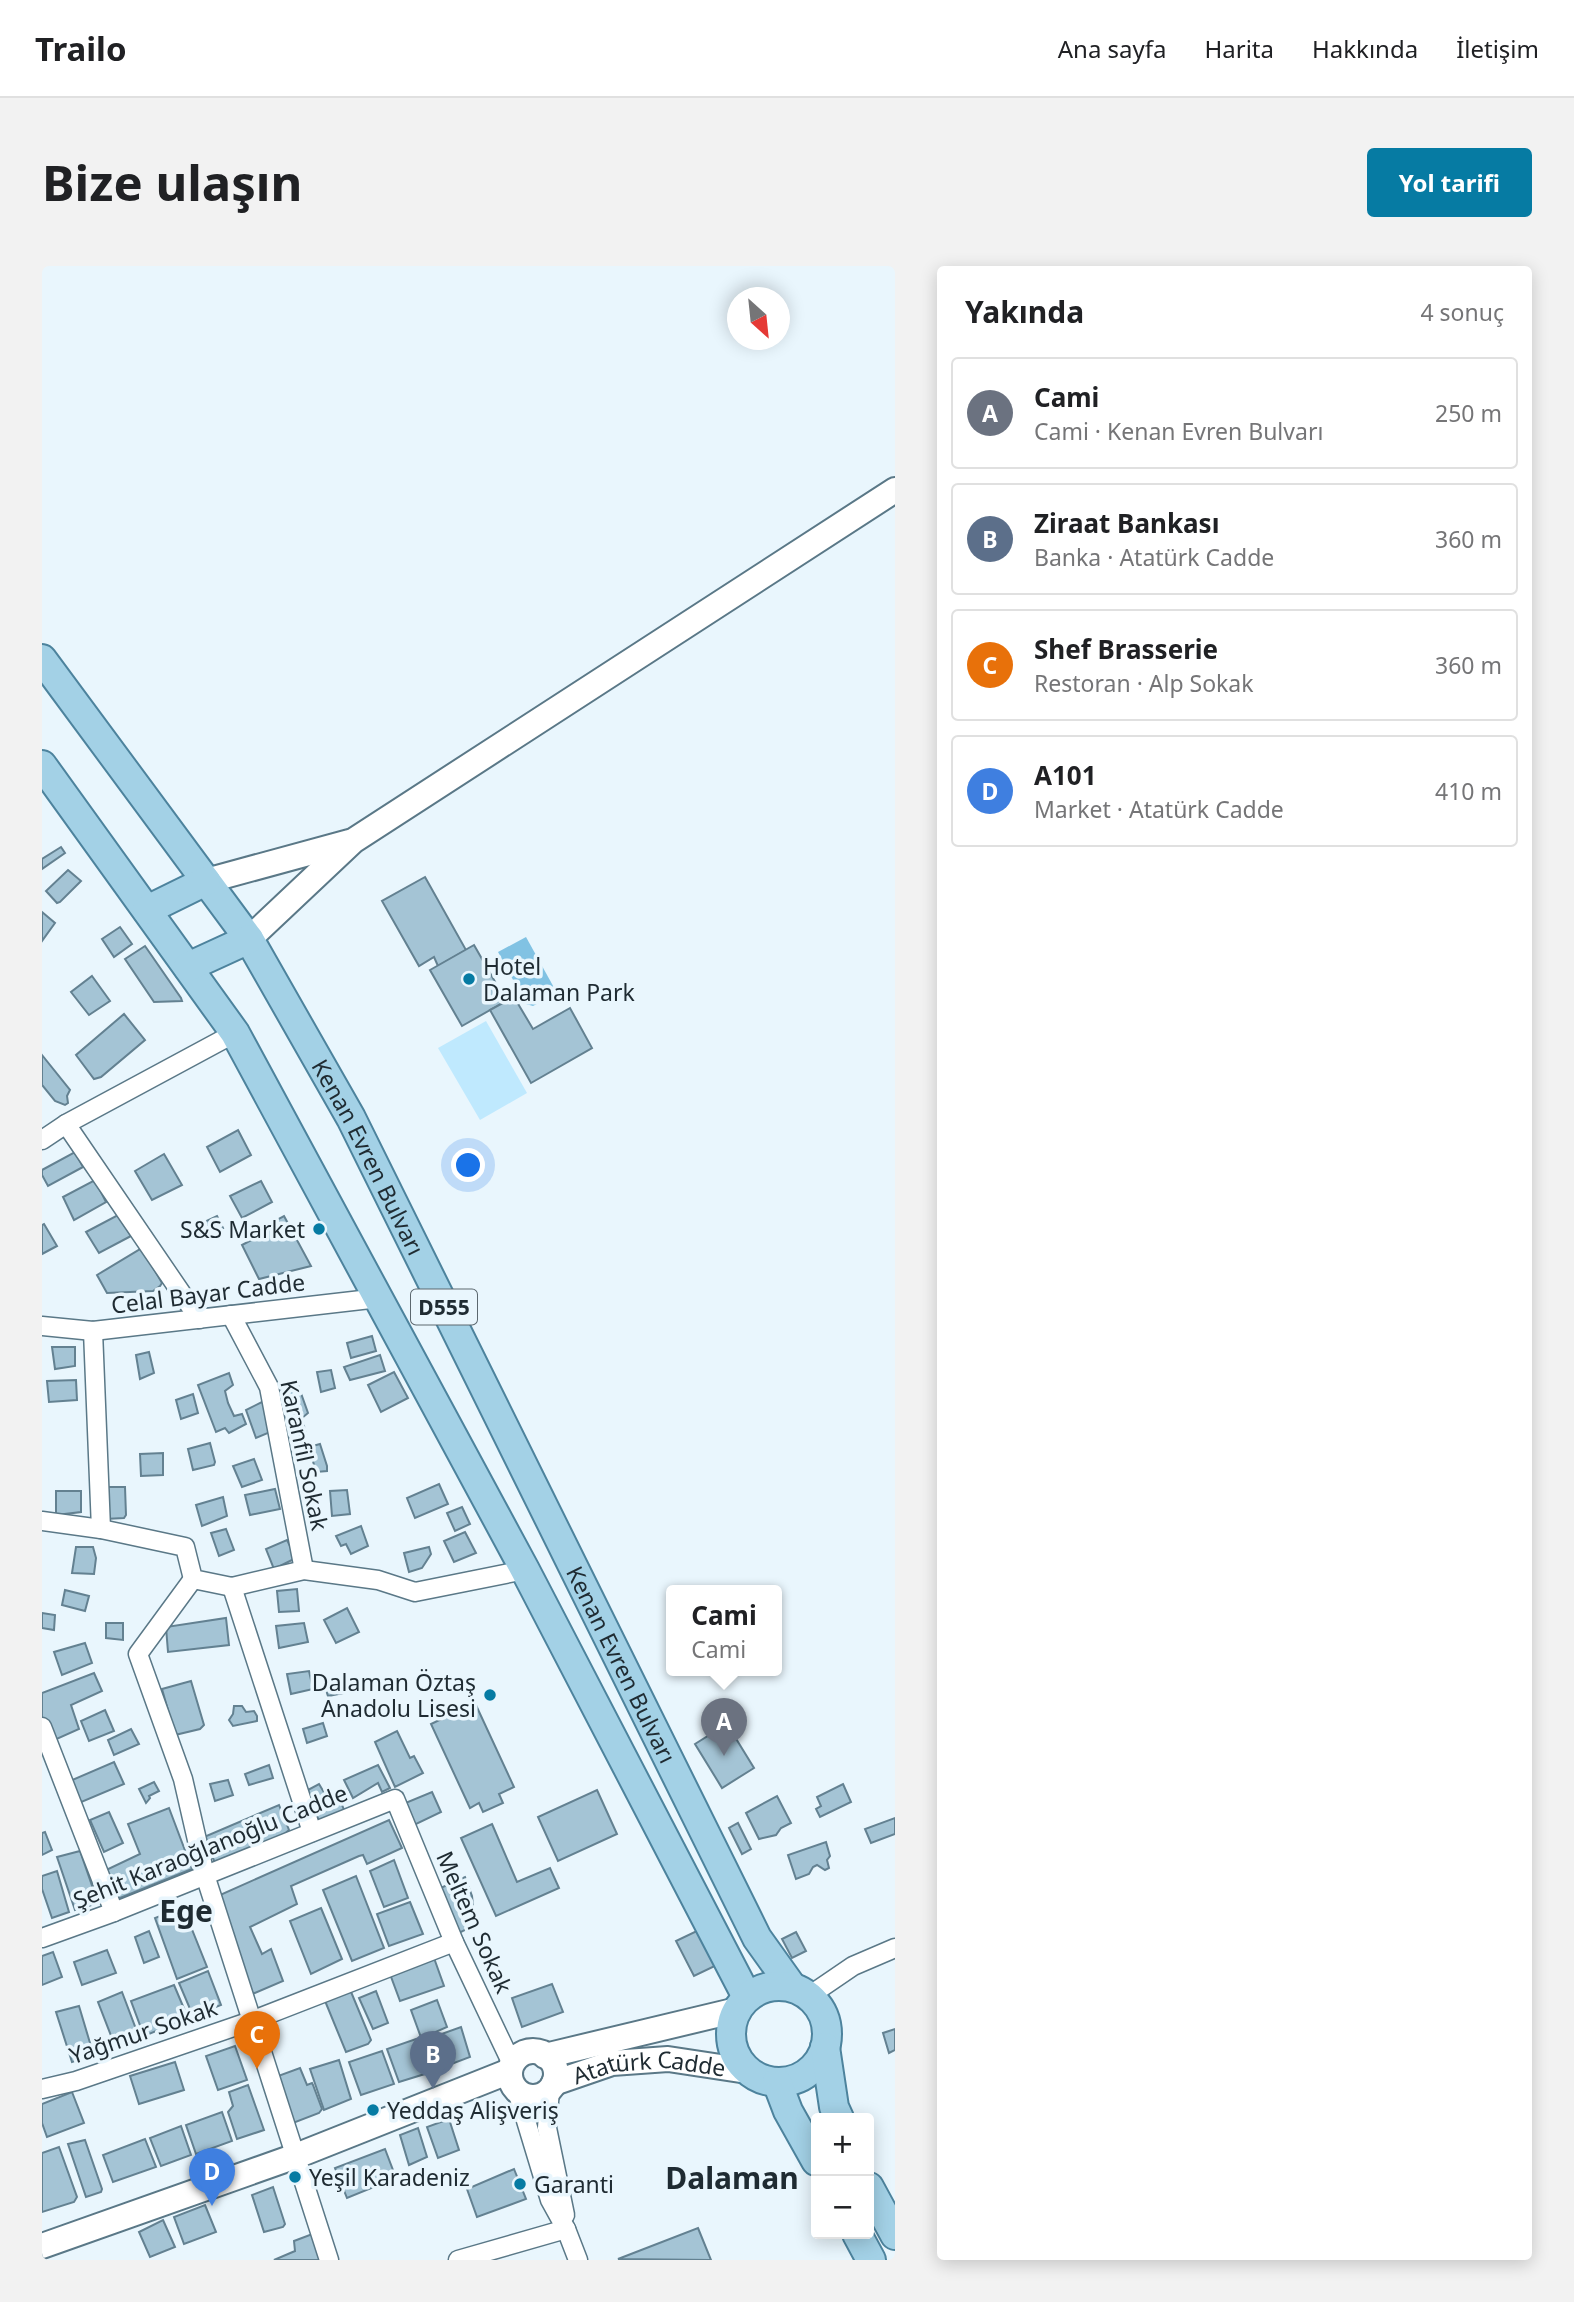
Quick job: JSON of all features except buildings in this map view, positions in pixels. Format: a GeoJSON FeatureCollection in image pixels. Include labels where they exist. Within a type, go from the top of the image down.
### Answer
{"type":"FeatureCollection","features":[{"type":"Feature","properties":{"kind":"main road"},"geometry":{"type":"LineString","coordinates":[[188,967],[249,939],[353,841],[895,490]]}},
{"type":"Feature","properties":{"kind":"main road","name":"Kenan Evren Bulvarı"},"geometry":{"type":"LineString","coordinates":[[42,659],[249,939],[351,1118],[757,1938],[801,1992]]}},
{"type":"Feature","properties":{"kind":"main road","name":"Kenan Evren Bulvarı"},"geometry":{"type":"LineString","coordinates":[[42,765],[235,1033],[525,1570],[742,2004]]}},
{"type":"Feature","properties":{"kind":"main road"},"geometry":{"type":"LineString","coordinates":[[147,910],[206,881],[353,841]]}},
{"type":"Feature","properties":{"kind":"main road"},"geometry":{"type":"LineString","coordinates":[[825,2047],[818,2062],[807,2073],[793,2080],[777,2082],[761,2079],[747,2071],[736,2058],[731,2042],[731,2025],[742,2004],[761,1989],[776,1986],[801,1992],[819,2007],[825,2019],[825,2047],[837,2113]]}},
{"type":"Feature","properties":{"kind":"main road","name":"Atatürk Cadde"},"geometry":{"type":"LineString","coordinates":[[545,2056],[742,2004]]}},
{"type":"Feature","properties":{"kind":"main road"},"geometry":{"type":"LineString","coordinates":[[42,2246],[513,2075],[523,2054],[538,2052],[545,2056],[554,2068],[552,2086],[538,2097],[530,2097],[513,2075]]}},
{"type":"Feature","properties":{"kind":"main road","name":"Atatürk Cadde"},"geometry":{"type":"LineString","coordinates":[[552,2086],[612,2063],[668,2059],[747,2071]]}},
{"type":"Feature","properties":{"kind":"main road"},"geometry":{"type":"LineString","coordinates":[[777,2082],[788,2111],[811,2152]]}},
{"type":"Feature","properties":{"kind":"main road"},"geometry":{"type":"LineString","coordinates":[[874,2196],[895,2235]]}},
{"type":"Feature","properties":{"kind":"main road"},"geometry":{"type":"LineString","coordinates":[[860,2239],[871,2260]]}},
{"type":"Feature","properties":{"kind":"street"},"geometry":{"type":"LineString","coordinates":[[42,1140],[66,1124],[235,1033]]}},
{"type":"Feature","properties":{"kind":"street"},"geometry":{"type":"LineString","coordinates":[[66,1124],[199,1319]]}},
{"type":"Feature","properties":{"kind":"street","name":"Celal Bayar Cadde"},"geometry":{"type":"LineString","coordinates":[[42,1326],[93,1331],[379,1297]]}},
{"type":"Feature","properties":{"kind":"street","name":"Karanfil Sokak"},"geometry":{"type":"LineString","coordinates":[[231,1315],[269,1387],[304,1570]]}},
{"type":"Feature","properties":{"kind":"street"},"geometry":{"type":"LineString","coordinates":[[93,1331],[101,1529]]}},
{"type":"Feature","properties":{"kind":"street"},"geometry":{"type":"LineString","coordinates":[[42,1521],[101,1529],[185,1547],[193,1578]]}},
{"type":"Feature","properties":{"kind":"street"},"geometry":{"type":"LineString","coordinates":[[193,1578],[232,1587],[304,1570],[379,1580],[415,1592],[525,1570]]}},
{"type":"Feature","properties":{"kind":"street"},"geometry":{"type":"LineString","coordinates":[[193,1578],[138,1654],[183,1779],[205,1875],[329,2260]]}},
{"type":"Feature","properties":{"kind":"street"},"geometry":{"type":"LineString","coordinates":[[232,1587],[312,1832]]}},
{"type":"Feature","properties":{"kind":"street"},"geometry":{"type":"LineString","coordinates":[[42,1727],[114,1912]]}},
{"type":"Feature","properties":{"kind":"street","name":"Şehit Karaoğlanoğlu Cadde"},"geometry":{"type":"LineString","coordinates":[[42,1938],[114,1912],[395,1799]]}},
{"type":"Feature","properties":{"kind":"street","name":"Meltem Sokak"},"geometry":{"type":"LineString","coordinates":[[395,1799],[513,2075],[550,2200],[566,2229]]}},
{"type":"Feature","properties":{"kind":"street","name":"Yağmur Sokak"},"geometry":{"type":"LineString","coordinates":[[42,2089],[76,2081],[251,2021],[454,1942]]}},
{"type":"Feature","properties":{"kind":"street"},"geometry":{"type":"LineString","coordinates":[[801,1992],[895,1948]]}},
{"type":"Feature","properties":{"kind":"street"},"geometry":{"type":"LineString","coordinates":[[552,2086],[547,2128],[565,2210],[566,2229],[578,2260]]}},
{"type":"Feature","properties":{"kind":"street"},"geometry":{"type":"LineString","coordinates":[[458,2260],[566,2229]]}},
{"type":"Feature","properties":{"kind":"shaded area"},"geometry":{"type":"Polygon","coordinates":[[[526,937],[557,993],[533,1006],[526,1004],[498,952],[526,937]]]}},
{"type":"Feature","properties":{"kind":"shaded area"},"geometry":{"type":"Polygon","coordinates":[[[486,1021],[527,1093],[480,1120],[438,1048],[486,1021]]]}},
{"type":"Feature","properties":{"kind":"place","name":"Hotel Dalaman Park"},"geometry":{"type":"Point","coordinates":[469,979]}},
{"type":"Feature","properties":{"kind":"place","name":"S&S Market"},"geometry":{"type":"Point","coordinates":[319,1229]}},
{"type":"Feature","properties":{"kind":"place","name":"Dalaman Öztaş Anadolu Lisesi"},"geometry":{"type":"Point","coordinates":[490,1695]}},
{"type":"Feature","properties":{"kind":"place","name":"Cami"},"geometry":{"type":"Point","coordinates":[724,1756]}},
{"type":"Feature","properties":{"kind":"place","name":"Shef Brasserie"},"geometry":{"type":"Point","coordinates":[257,2069]}},
{"type":"Feature","properties":{"kind":"place","name":"Ziraat Bankası"},"geometry":{"type":"Point","coordinates":[433,2089]}},
{"type":"Feature","properties":{"kind":"place","name":"Yeddaş Alişveriş"},"geometry":{"type":"Point","coordinates":[373,2110]}},
{"type":"Feature","properties":{"kind":"place","name":"Yeşil Karadeniz"},"geometry":{"type":"Point","coordinates":[295,2177]}},
{"type":"Feature","properties":{"kind":"place","name":"Garanti"},"geometry":{"type":"Point","coordinates":[520,2184]}},
{"type":"Feature","properties":{"kind":"place","name":"A101"},"geometry":{"type":"Point","coordinates":[212,2206]}},
{"type":"Feature","properties":{"kind":"district","name":"Ege"},"geometry":{"type":"Point","coordinates":[186,1910]}},
{"type":"Feature","properties":{"kind":"district","name":"Dalaman"},"geometry":{"type":"Point","coordinates":[732,2177]}}]}
